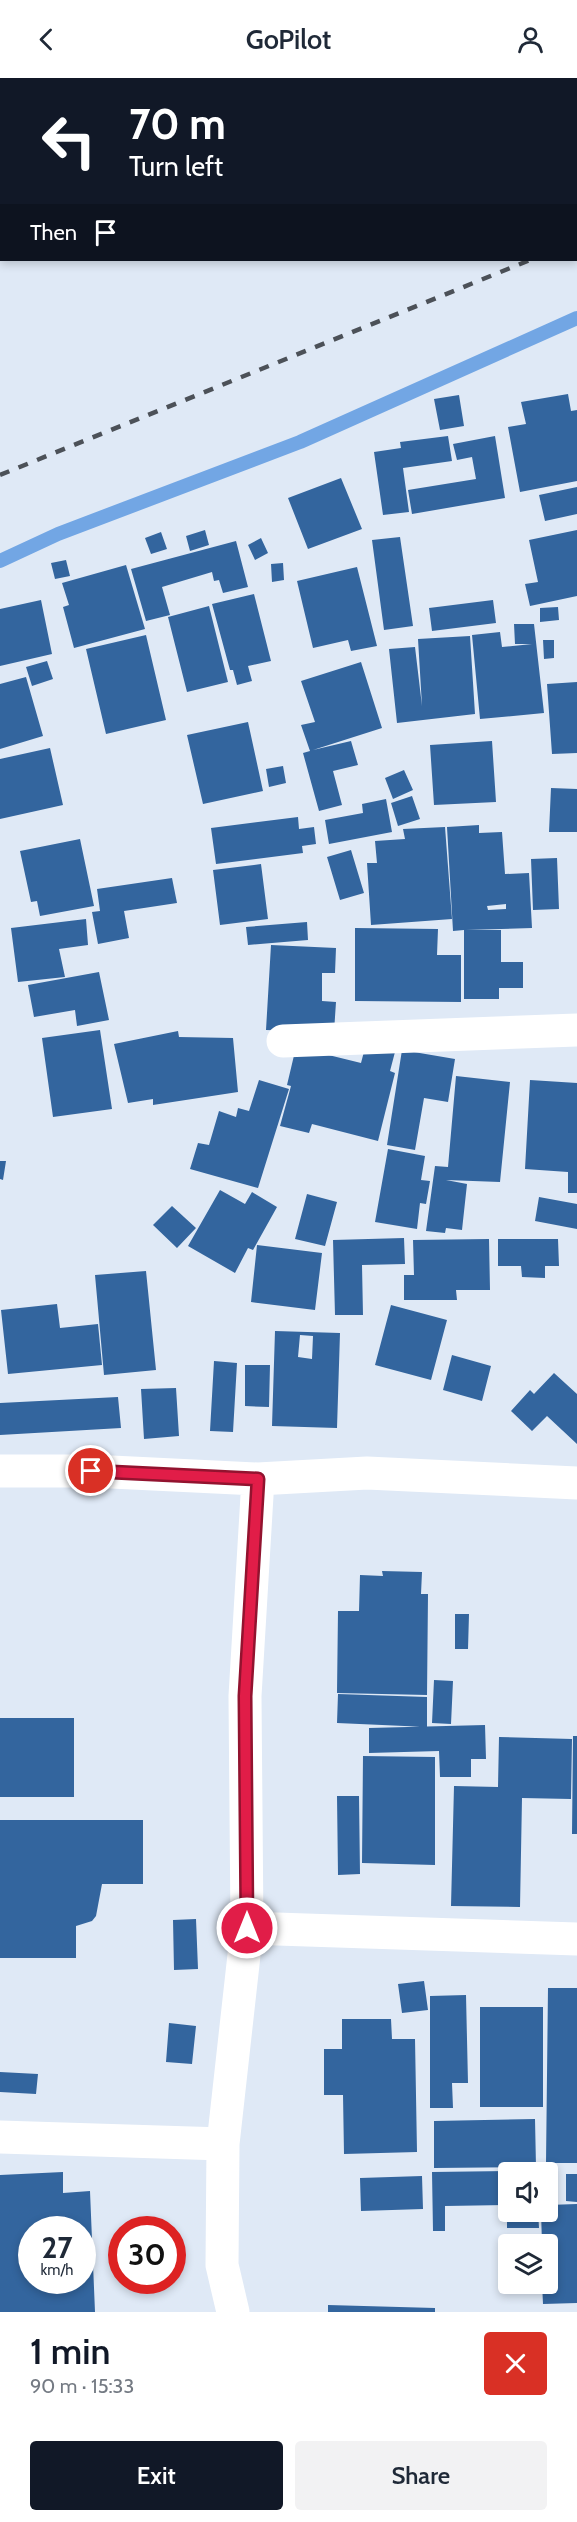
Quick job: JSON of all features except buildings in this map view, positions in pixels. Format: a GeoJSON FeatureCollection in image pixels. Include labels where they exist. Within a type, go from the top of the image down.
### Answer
{"type":"FeatureCollection","features":[{"type":"Feature","properties":{"kind":"street"},"geometry":{"type":"LineString","coordinates":[[283,1041],[577,1030]]}},
{"type":"Feature","properties":{"kind":"street"},"geometry":{"type":"LineString","coordinates":[[0,1471],[91,1471],[258,1479],[367,1473],[577,1483]]}},
{"type":"Feature","properties":{"kind":"street"},"geometry":{"type":"LineString","coordinates":[[234,2312],[222,2265],[224,2144],[247,1928],[245,1696],[258,1479]]}},
{"type":"Feature","properties":{"kind":"street"},"geometry":{"type":"LineString","coordinates":[[247,1928],[577,1939]]}},
{"type":"Feature","properties":{"kind":"street"},"geometry":{"type":"LineString","coordinates":[[0,2137],[224,2144]]}},
{"type":"Feature","properties":{"kind":"waterway"},"geometry":{"type":"LineString","coordinates":[[0,561],[58,534],[300,442],[577,318]]}},
{"type":"Feature","properties":{"kind":"railway"},"geometry":{"type":"LineString","coordinates":[[0,475],[528,261]]}},
{"type":"Feature","properties":{"kind":"route"},"geometry":{"type":"LineString","coordinates":[[91,1471],[258,1479],[245,1696],[247,1928]]}}]}
